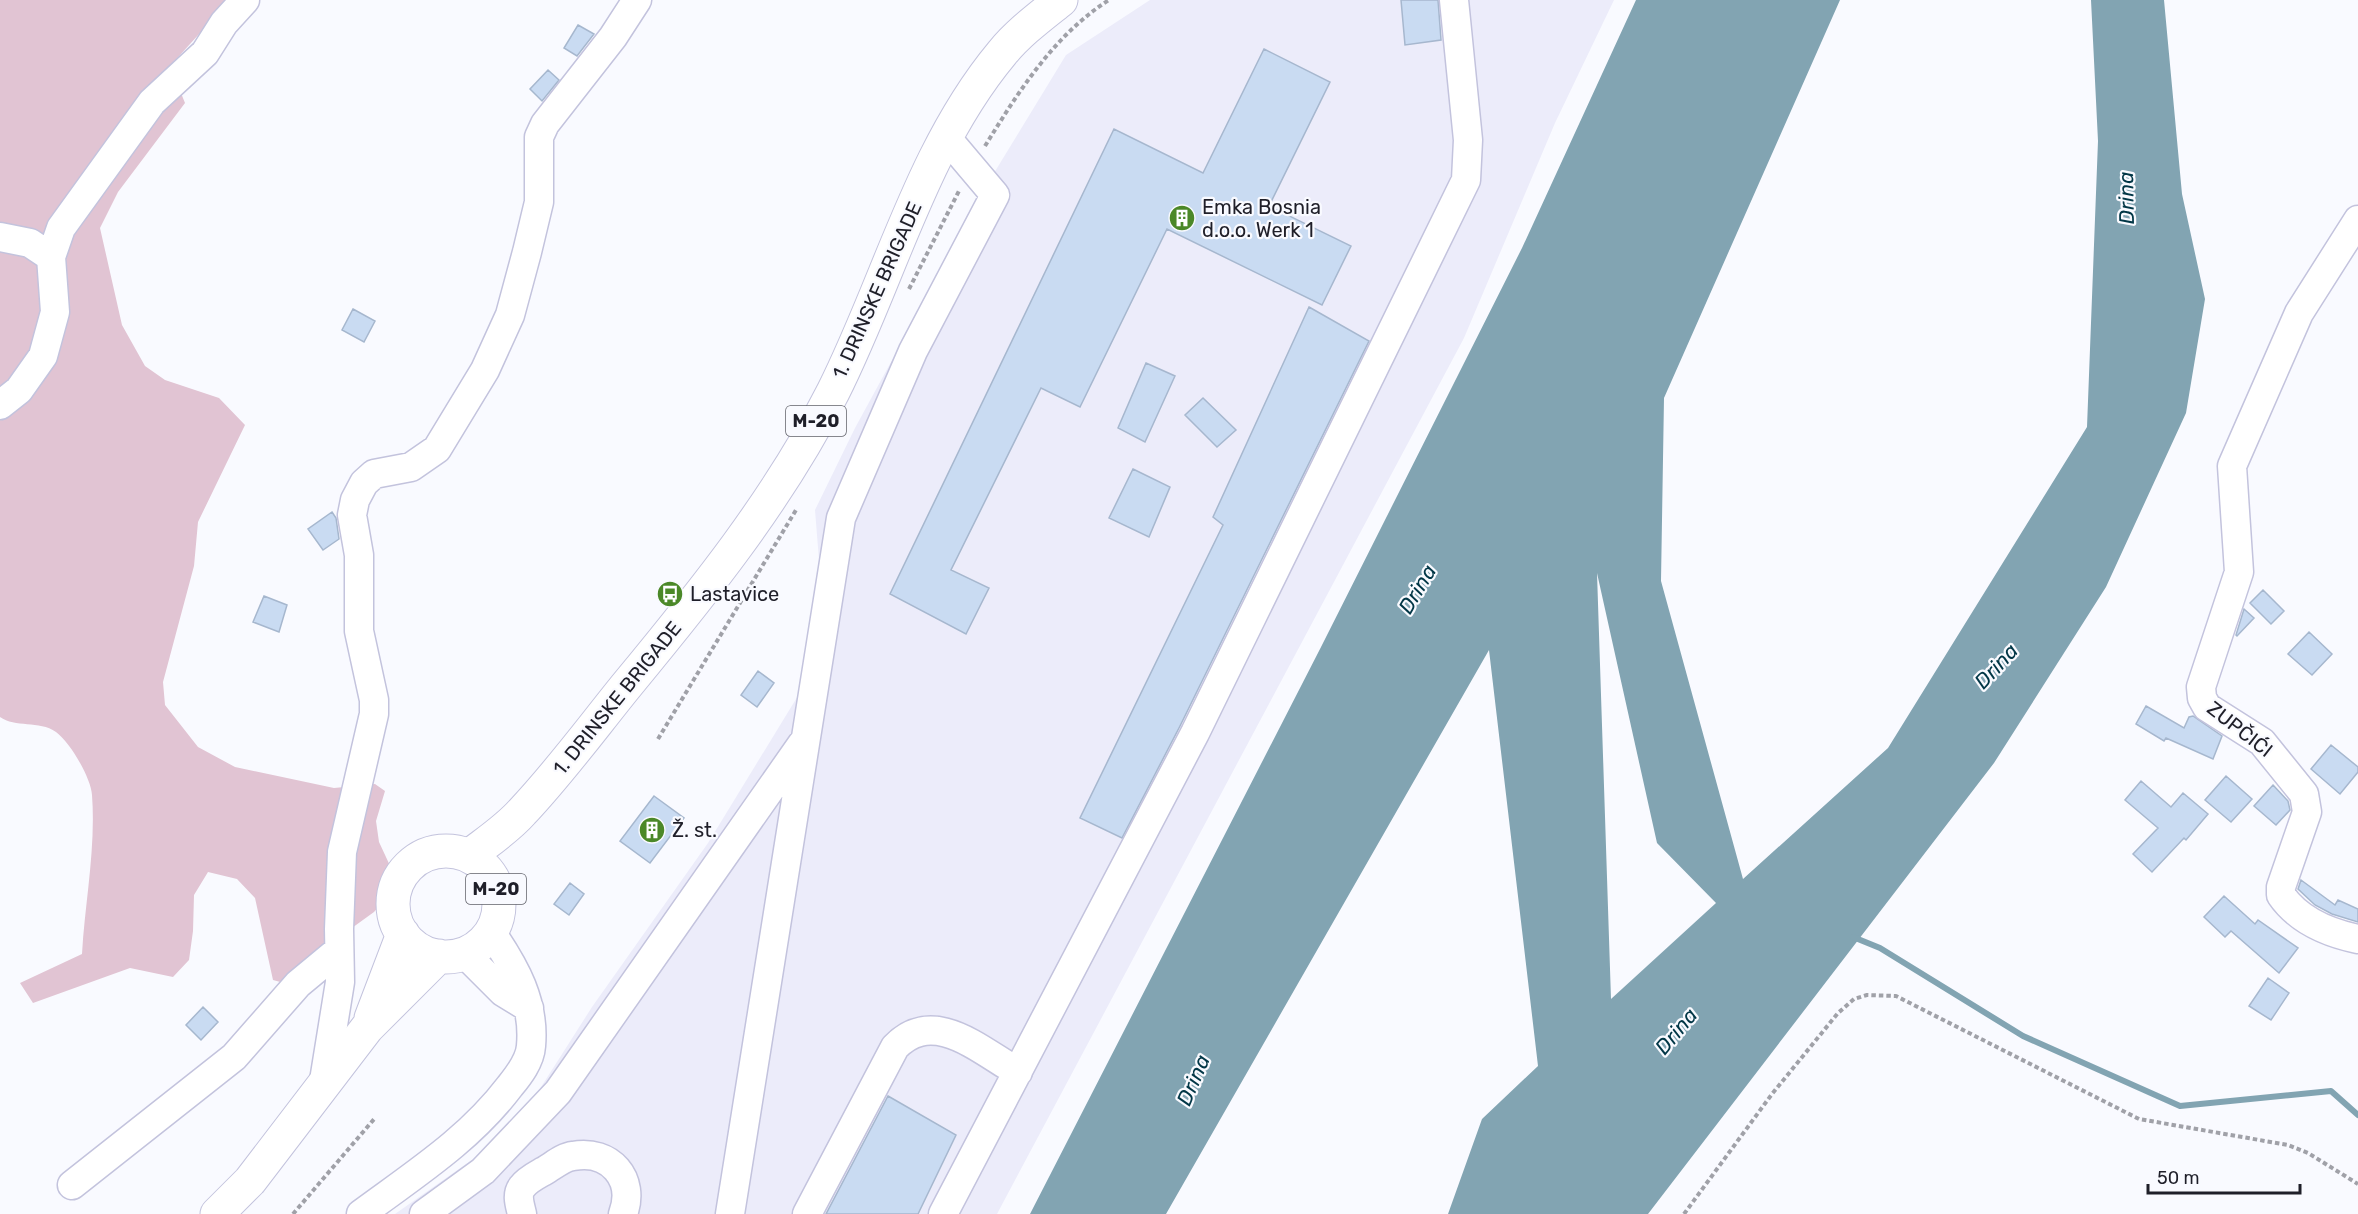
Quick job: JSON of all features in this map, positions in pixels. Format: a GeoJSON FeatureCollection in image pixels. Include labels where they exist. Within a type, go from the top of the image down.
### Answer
{"type":"FeatureCollection","features":[{"type":"Feature","properties":{"kind":"main road","name":"1. DRINSKE BRIGADE"},"geometry":{"type":"LineString","coordinates":[[521,814],[697,600],[762,511],[832,393],[946,137],[977,86],[1004,51],[1061,0]]}},
{"type":"Feature","properties":{"kind":"main road","name":"M-20"},"geometry":{"type":"LineString","coordinates":[[469,856],[521,814]]}},
{"type":"Feature","properties":{"kind":"main road","name":"M-20"},"geometry":{"type":"LineString","coordinates":[[494,881],[521,814]]}},
{"type":"Feature","properties":{"kind":"main road","name":"M-20"},"geometry":{"type":"LineString","coordinates":[[217,1214],[250,1181],[367,1028],[452,955],[480,945],[491,932],[498,916],[499,898],[494,881],[484,866],[469,856],[452,851],[435,852],[419,858],[405,869],[396,884],[393,902],[395,919],[403,934],[367,1028]]}},
{"type":"Feature","properties":{"kind":"main road"},"geometry":{"type":"LineString","coordinates":[[403,934],[412,945],[452,955]]}},
{"type":"Feature","properties":{"kind":"street"},"geometry":{"type":"LineString","coordinates":[[0,405],[19,390],[43,356],[55,312],[51,257],[61,228],[152,102],[205,53],[224,23],[245,0]]}},
{"type":"Feature","properties":{"kind":"street"},"geometry":{"type":"LineString","coordinates":[[323,1087],[340,982],[342,852],[374,707],[359,631],[359,555],[352,515],[355,500],[364,483],[374,474],[411,467],[437,449],[485,370],[510,315],[539,202],[539,137],[545,124],[613,37],[637,0]]}},
{"type":"Feature","properties":{"kind":"street"},"geometry":{"type":"LineString","coordinates":[[943,1214],[1195,733],[1466,180],[1468,140],[1454,0]]}},
{"type":"Feature","properties":{"kind":"street"},"geometry":{"type":"LineString","coordinates":[[729,1214],[841,518],[913,351],[995,195],[946,137]]}},
{"type":"Feature","properties":{"kind":"street","name":"ZUPČIĆI"},"geometry":{"type":"LineString","coordinates":[[2358,220],[2300,314],[2232,466],[2239,572],[2201,687],[2206,707],[2262,742],[2304,794],[2307,812],[2281,887],[2281,896],[2309,922],[2328,931],[2358,939]]}},
{"type":"Feature","properties":{"kind":"street"},"geometry":{"type":"LineString","coordinates":[[0,237],[30,243],[51,257]]}},
{"type":"Feature","properties":{"kind":"street"},"geometry":{"type":"LineString","coordinates":[[424,1214],[483,1171],[558,1092],[806,739]]}},
{"type":"Feature","properties":{"kind":"street"},"geometry":{"type":"LineString","coordinates":[[361,1214],[440,1158],[490,1113],[523,1070],[531,1048],[529,1008],[517,971],[491,932]]}},
{"type":"Feature","properties":{"kind":"street"},"geometry":{"type":"LineString","coordinates":[[72,1185],[234,1057],[298,984],[339,950]]}},
{"type":"Feature","properties":{"kind":"street"},"geometry":{"type":"LineString","coordinates":[[452,955],[529,1008]]}},
{"type":"Feature","properties":{"kind":"street"},"geometry":{"type":"LineString","coordinates":[[807,1214],[894,1047],[906,1036],[918,1030],[930,1029],[949,1033],[1017,1072]]}},
{"type":"Feature","properties":{"kind":"street"},"geometry":{"type":"LineString","coordinates":[[522,1214],[518,1198],[522,1187],[534,1177],[570,1156],[591,1154],[612,1164],[626,1181],[629,1199],[623,1214]]}},
{"type":"Feature","properties":{"kind":"path"},"geometry":{"type":"LineString","coordinates":[[1684,1214],[1772,1094],[1838,1012],[1854,999],[1867,995],[1896,996],[2139,1119],[2288,1145],[2308,1153],[2358,1184]]}},
{"type":"Feature","properties":{"kind":"path"},"geometry":{"type":"LineString","coordinates":[[293,1214],[375,1119]]}},
{"type":"Feature","properties":{"kind":"shaded area"},"geometry":{"type":"Polygon","coordinates":[[[0,0],[230,0],[170,66],[185,103],[118,192],[100,228],[122,325],[145,366],[165,380],[219,398],[245,425],[198,522],[194,566],[163,682],[165,705],[198,747],[235,767],[334,788],[375,784],[385,791],[376,821],[379,842],[392,870],[387,897],[374,912],[309,959],[284,983],[273,980],[255,898],[237,879],[208,872],[194,895],[189,960],[173,977],[130,968],[33,1003],[20,983],[82,954],[93,815],[88,779],[62,737],[49,728],[13,722],[0,717],[0,0]]]}},
{"type":"Feature","properties":{"kind":"shaded area"},"geometry":{"type":"Polygon","coordinates":[[[1150,0],[1614,0],[1555,123],[1464,338],[997,1214],[395,1214],[513,1131],[592,1007],[708,843],[807,681],[819,560],[815,510],[855,428],[994,173],[1066,55],[1150,0]]]}},
{"type":"Feature","properties":{"kind":"water","name":"Drina"},"geometry":{"type":"Polygon","coordinates":[[[1636,0],[1840,0],[1664,398],[1661,581],[1743,879],[1888,748],[2087,427],[2098,141],[2091,0],[2164,0],[2182,194],[2205,299],[2186,413],[2106,587],[1994,763],[1648,1214],[1448,1214],[1482,1119],[1538,1066],[1489,650],[1166,1214],[1030,1214],[1320,649],[1522,248],[1636,0]],[[1597,573],[1611,999],[1716,903],[1657,843],[1597,573]]]}},
{"type":"Feature","properties":{"kind":"building"},"geometry":{"type":"Polygon","coordinates":[[[1401,0],[1438,0],[1441,40],[1405,45],[1401,0]]]}},
{"type":"Feature","properties":{"kind":"building"},"geometry":{"type":"Polygon","coordinates":[[[578,25],[594,34],[577,56],[564,48],[578,25]]]}},
{"type":"Feature","properties":{"kind":"building","name":"Emka Bosnia d.o.o. Werk 1"},"geometry":{"type":"Polygon","coordinates":[[[1264,49],[1330,82],[1269,206],[1351,246],[1322,305],[1167,229],[1080,407],[1041,388],[951,570],[989,588],[966,634],[890,594],[1114,129],[1203,173],[1264,49]]]}},
{"type":"Feature","properties":{"kind":"building"},"geometry":{"type":"Polygon","coordinates":[[[548,70],[559,80],[542,101],[530,89],[548,70]]]}},
{"type":"Feature","properties":{"kind":"building"},"geometry":{"type":"Polygon","coordinates":[[[1309,307],[1369,341],[1180,726],[1122,838],[1080,818],[1223,525],[1213,517],[1309,307]]]}},
{"type":"Feature","properties":{"kind":"building"},"geometry":{"type":"Polygon","coordinates":[[[353,309],[375,321],[364,342],[342,330],[353,309]]]}},
{"type":"Feature","properties":{"kind":"building"},"geometry":{"type":"Polygon","coordinates":[[[1146,363],[1175,376],[1145,442],[1118,428],[1146,363]]]}},
{"type":"Feature","properties":{"kind":"building"},"geometry":{"type":"Polygon","coordinates":[[[1203,398],[1236,430],[1217,447],[1185,415],[1203,398]]]}},
{"type":"Feature","properties":{"kind":"building"},"geometry":{"type":"Polygon","coordinates":[[[1133,469],[1170,487],[1149,537],[1109,518],[1133,469]]]}},
{"type":"Feature","properties":{"kind":"building"},"geometry":{"type":"Polygon","coordinates":[[[332,512],[336,518],[339,539],[323,550],[308,529],[332,512]]]}},
{"type":"Feature","properties":{"kind":"building"},"geometry":{"type":"Polygon","coordinates":[[[2263,590],[2284,611],[2271,624],[2250,603],[2263,590]]]}},
{"type":"Feature","properties":{"kind":"building"},"geometry":{"type":"Polygon","coordinates":[[[264,596],[287,605],[279,632],[253,622],[264,596]]]}},
{"type":"Feature","properties":{"kind":"building"},"geometry":{"type":"Polygon","coordinates":[[[2244,609],[2254,618],[2237,636],[2236,635],[2244,609]]]}},
{"type":"Feature","properties":{"kind":"building"},"geometry":{"type":"Polygon","coordinates":[[[2309,632],[2332,654],[2312,675],[2288,654],[2309,632]]]}},
{"type":"Feature","properties":{"kind":"building"},"geometry":{"type":"Polygon","coordinates":[[[758,671],[774,683],[757,707],[741,695],[758,671]]]}},
{"type":"Feature","properties":{"kind":"building"},"geometry":{"type":"Polygon","coordinates":[[[2146,706],[2184,728],[2189,717],[2193,716],[2222,736],[2213,759],[2166,738],[2164,741],[2136,724],[2146,706]]]}},
{"type":"Feature","properties":{"kind":"building"},"geometry":{"type":"Polygon","coordinates":[[[2331,745],[2358,767],[2358,772],[2340,794],[2311,769],[2331,745]]]}},
{"type":"Feature","properties":{"kind":"building"},"geometry":{"type":"Polygon","coordinates":[[[2226,776],[2252,799],[2231,822],[2205,800],[2226,776]]]}},
{"type":"Feature","properties":{"kind":"building"},"geometry":{"type":"Polygon","coordinates":[[[2141,781],[2171,807],[2183,793],[2208,814],[2186,840],[2184,838],[2152,872],[2133,854],[2158,828],[2125,800],[2141,781]]]}},
{"type":"Feature","properties":{"kind":"building"},"geometry":{"type":"Polygon","coordinates":[[[2273,785],[2288,801],[2290,810],[2276,825],[2254,806],[2273,785]]]}},
{"type":"Feature","properties":{"kind":"building","name":"Ž. st."},"geometry":{"type":"Polygon","coordinates":[[[654,796],[684,818],[650,863],[620,841],[654,796]]]}},
{"type":"Feature","properties":{"kind":"building"},"geometry":{"type":"Polygon","coordinates":[[[2301,880],[2335,905],[2338,900],[2358,909],[2358,922],[2332,914],[2315,905],[2298,889],[2301,880]]]}},
{"type":"Feature","properties":{"kind":"building"},"geometry":{"type":"Polygon","coordinates":[[[570,883],[584,894],[569,915],[554,904],[570,883]]]}},
{"type":"Feature","properties":{"kind":"building"},"geometry":{"type":"Polygon","coordinates":[[[2224,896],[2255,924],[2258,920],[2298,948],[2279,973],[2231,931],[2225,937],[2204,917],[2224,896]]]}},
{"type":"Feature","properties":{"kind":"building"},"geometry":{"type":"Polygon","coordinates":[[[2268,978],[2289,993],[2271,1020],[2249,1006],[2268,978]]]}},
{"type":"Feature","properties":{"kind":"building"},"geometry":{"type":"Polygon","coordinates":[[[203,1007],[218,1022],[201,1040],[186,1025],[203,1007]]]}},
{"type":"Feature","properties":{"kind":"building"},"geometry":{"type":"Polygon","coordinates":[[[888,1096],[956,1135],[918,1214],[826,1214],[888,1096]]]}},
{"type":"Feature","properties":{"kind":"waterway"},"geometry":{"type":"LineString","coordinates":[[1853,937],[1880,948],[2023,1036],[2180,1106],[2331,1091],[2358,1115]]}},
{"type":"Feature","properties":{"kind":"place","name":"Emka Bosnia d.o.o. Werk 1"},"geometry":{"type":"Point","coordinates":[1182,218]}},
{"type":"Feature","properties":{"kind":"place","name":"Lastavice"},"geometry":{"type":"Point","coordinates":[670,594]}},
{"type":"Feature","properties":{"kind":"place","name":"Ž. st."},"geometry":{"type":"Point","coordinates":[652,830]}}]}
